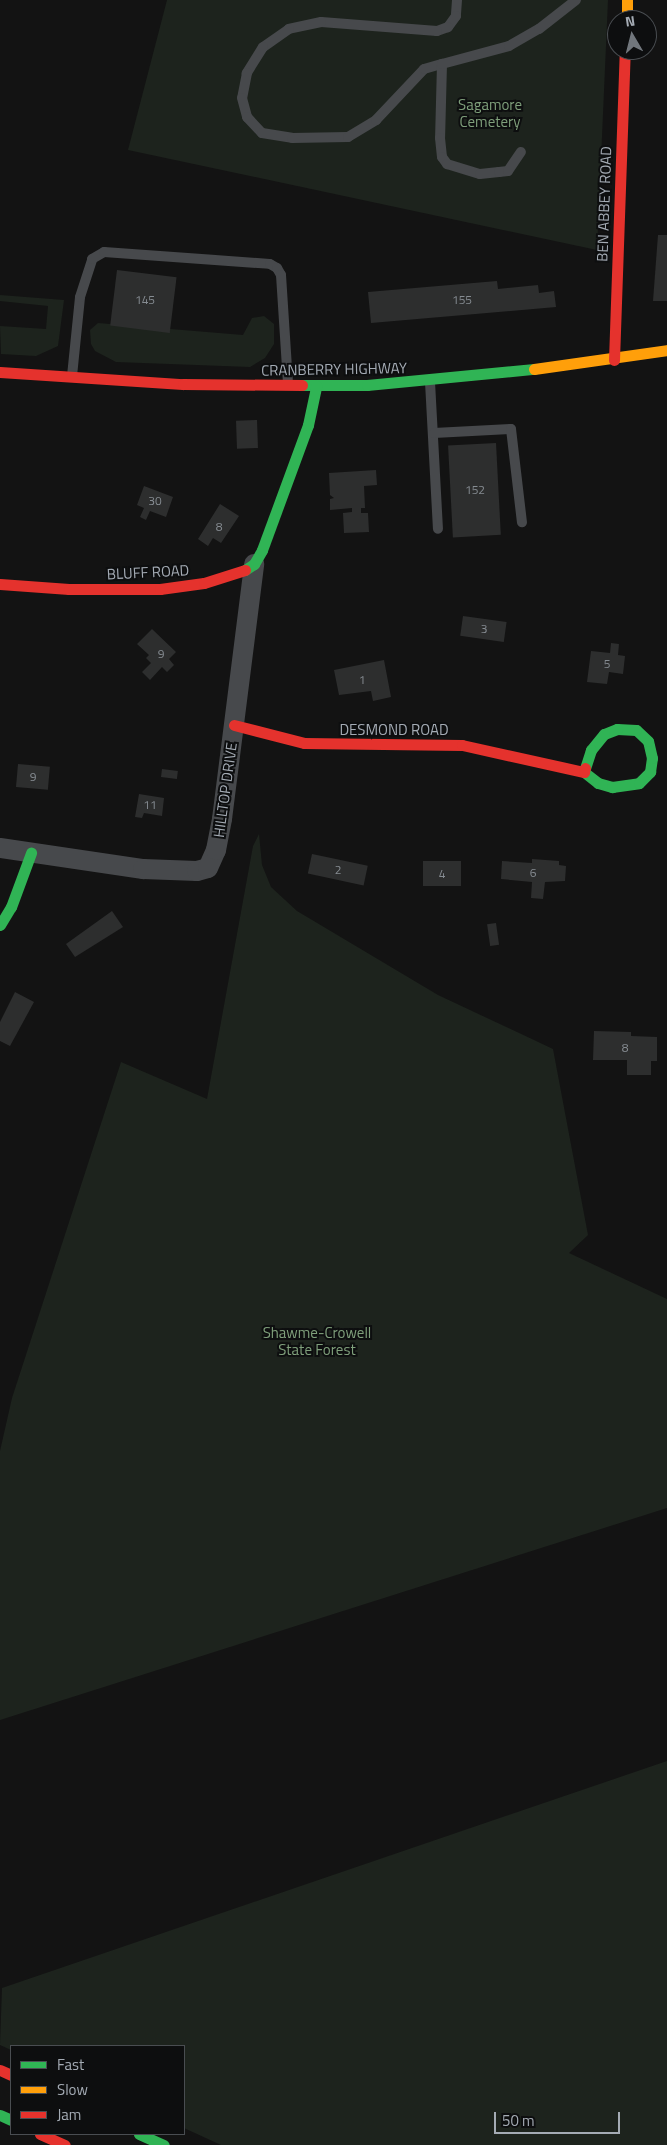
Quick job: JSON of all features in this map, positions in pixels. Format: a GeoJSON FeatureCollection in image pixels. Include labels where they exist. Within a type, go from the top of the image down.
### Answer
{"type":"FeatureCollection","features":[{"type":"Feature","properties":{"kind":"main road","name":"BEN ABBEY ROAD"},"geometry":{"type":"LineString","coordinates":[[614,360],[625,60]]}},
{"type":"Feature","properties":{"kind":"main road","name":"CRANBERRY HIGHWAY"},"geometry":{"type":"LineString","coordinates":[[0,372],[72,377],[316,386],[430,381],[614,360],[667,350]]}},
{"type":"Feature","properties":{"kind":"main road"},"geometry":{"type":"LineString","coordinates":[[254,564],[262,550],[308,425],[316,386]]}},
{"type":"Feature","properties":{"kind":"main road","name":"BLUFF ROAD"},"geometry":{"type":"LineString","coordinates":[[0,584],[69,589],[182,587],[227,577],[254,564]]}},
{"type":"Feature","properties":{"kind":"main road","name":"DESMOND ROAD"},"geometry":{"type":"LineString","coordinates":[[234,725],[304,743],[462,745],[584,772],[598,783],[612,787],[629,787],[638,783],[650,772],[652,758],[648,741],[636,730],[616,729],[604,734],[591,750],[584,772]]}},
{"type":"Feature","properties":{"kind":"main road"},"geometry":{"type":"LineString","coordinates":[[0,925],[12,907],[32,853]]}},
{"type":"Feature","properties":{"kind":"main road"},"geometry":{"type":"LineString","coordinates":[[42,2135],[65,2145]]}},
{"type":"Feature","properties":{"kind":"main road"},"geometry":{"type":"LineString","coordinates":[[141,2135],[164,2145]]}},
{"type":"Feature","properties":{"kind":"street","name":"HILLTOP DRIVE"},"geometry":{"type":"LineString","coordinates":[[0,848],[143,869],[197,871],[208,868],[216,850],[222,819],[254,564]]}},
{"type":"Feature","properties":{"kind":"lane"},"geometry":{"type":"LineString","coordinates":[[457,0],[456,16],[448,27],[437,30],[321,22],[289,29],[263,47],[246,73],[242,98],[247,117],[262,133],[300,139],[348,137],[376,120],[424,70],[509,46],[539,29],[576,0]]}},
{"type":"Feature","properties":{"kind":"lane"},"geometry":{"type":"LineString","coordinates":[[442,64],[440,138],[442,157],[447,164],[480,174],[508,171],[521,152]]}},
{"type":"Feature","properties":{"kind":"lane"},"geometry":{"type":"LineString","coordinates":[[72,377],[80,297],[92,259],[104,252],[270,264],[277,268],[281,275],[288,386]]}},
{"type":"Feature","properties":{"kind":"lane"},"geometry":{"type":"LineString","coordinates":[[430,381],[438,529]]}},
{"type":"Feature","properties":{"kind":"lane"},"geometry":{"type":"LineString","coordinates":[[434,433],[511,429],[522,522]]}},
{"type":"Feature","properties":{"kind":"green space","name":"Sagamore Cemetery"},"geometry":{"type":"Polygon","coordinates":[[[167,0],[608,0],[597,250],[128,150],[167,0]]]}},
{"type":"Feature","properties":{"kind":"green space"},"geometry":{"type":"Polygon","coordinates":[[[0,295],[64,300],[58,346],[36,356],[1,354],[0,326],[46,329],[48,306],[0,301],[0,295]]]}},
{"type":"Feature","properties":{"kind":"green space"},"geometry":{"type":"Polygon","coordinates":[[[264,316],[274,324],[274,344],[265,358],[250,367],[116,362],[95,351],[91,344],[90,330],[98,323],[243,335],[252,318],[264,316]]]}},
{"type":"Feature","properties":{"kind":"green space","name":"Shawme-Crowell State Forest"},"geometry":{"type":"Polygon","coordinates":[[[259,834],[262,865],[271,887],[297,911],[438,995],[553,1049],[588,1235],[569,1253],[667,1299],[667,1508],[0,1720],[0,1451],[12,1398],[121,1062],[207,1099],[253,846],[259,834]]]}},
{"type":"Feature","properties":{"kind":"green space"},"geometry":{"type":"Polygon","coordinates":[[[667,1761],[667,2145],[221,2145],[185,2128],[185,2045],[10,2045],[10,2050],[0,2045],[2,1988],[667,1761]]]}},
{"type":"Feature","properties":{"kind":"building"},"geometry":{"type":"Polygon","coordinates":[[[658,235],[667,235],[667,301],[653,301],[658,235]]]}},
{"type":"Feature","properties":{"kind":"building"},"geometry":{"type":"Polygon","coordinates":[[[117,270],[177,277],[170,333],[110,326],[117,270]]]}},
{"type":"Feature","properties":{"kind":"building"},"geometry":{"type":"Polygon","coordinates":[[[497,281],[498,289],[538,285],[539,293],[554,291],[556,307],[371,323],[368,292],[497,281]]]}},
{"type":"Feature","properties":{"kind":"building"},"geometry":{"type":"Polygon","coordinates":[[[257,420],[258,448],[237,449],[236,421],[257,420]]]}},
{"type":"Feature","properties":{"kind":"building"},"geometry":{"type":"Polygon","coordinates":[[[496,443],[501,535],[453,537],[448,446],[496,443]]]}},
{"type":"Feature","properties":{"kind":"building"},"geometry":{"type":"Polygon","coordinates":[[[376,470],[377,485],[364,486],[365,508],[361,508],[361,513],[368,513],[369,532],[344,533],[343,513],[352,512],[352,508],[330,510],[330,499],[334,498],[330,495],[329,473],[376,470]]]}},
{"type":"Feature","properties":{"kind":"building"},"geometry":{"type":"Polygon","coordinates":[[[144,486],[173,497],[166,517],[150,511],[146,520],[140,517],[144,508],[137,505],[144,486]]]}},
{"type":"Feature","properties":{"kind":"building"},"geometry":{"type":"Polygon","coordinates":[[[220,504],[239,516],[221,543],[213,538],[208,546],[198,539],[220,504]]]}},
{"type":"Feature","properties":{"kind":"building"},"geometry":{"type":"Polygon","coordinates":[[[463,616],[507,622],[504,642],[460,636],[463,616]]]}},
{"type":"Feature","properties":{"kind":"building"},"geometry":{"type":"Polygon","coordinates":[[[152,629],[176,652],[169,659],[174,665],[167,672],[162,667],[150,680],[142,672],[151,663],[146,658],[149,655],[137,644],[152,629]]]}},
{"type":"Feature","properties":{"kind":"building"},"geometry":{"type":"Polygon","coordinates":[[[611,643],[619,644],[618,655],[625,656],[623,674],[609,672],[607,684],[587,682],[591,651],[610,653],[611,643]]]}},
{"type":"Feature","properties":{"kind":"building"},"geometry":{"type":"Polygon","coordinates":[[[384,660],[391,697],[373,701],[371,691],[339,695],[334,670],[384,660]]]}},
{"type":"Feature","properties":{"kind":"building"},"geometry":{"type":"Polygon","coordinates":[[[18,764],[50,767],[48,790],[16,787],[18,764]]]}},
{"type":"Feature","properties":{"kind":"building"},"geometry":{"type":"Polygon","coordinates":[[[162,769],[178,771],[177,779],[161,777],[162,769]]]}},
{"type":"Feature","properties":{"kind":"building"},"geometry":{"type":"Polygon","coordinates":[[[139,794],[164,798],[162,816],[144,813],[142,818],[135,817],[139,794]]]}},
{"type":"Feature","properties":{"kind":"building"},"geometry":{"type":"Polygon","coordinates":[[[312,854],[368,866],[364,885],[308,874],[312,854]]]}},
{"type":"Feature","properties":{"kind":"building"},"geometry":{"type":"Polygon","coordinates":[[[532,859],[559,861],[559,865],[566,866],[565,881],[545,882],[543,899],[531,898],[532,882],[501,879],[502,861],[532,863],[532,859]]]}},
{"type":"Feature","properties":{"kind":"building"},"geometry":{"type":"Polygon","coordinates":[[[423,861],[461,861],[461,886],[423,886],[423,861]]]}},
{"type":"Feature","properties":{"kind":"building"},"geometry":{"type":"Polygon","coordinates":[[[112,911],[123,927],[75,957],[66,944],[112,911]]]}},
{"type":"Feature","properties":{"kind":"building"},"geometry":{"type":"Polygon","coordinates":[[[496,923],[499,945],[490,946],[487,924],[496,923]]]}},
{"type":"Feature","properties":{"kind":"building"},"geometry":{"type":"Polygon","coordinates":[[[15,992],[34,1002],[10,1046],[0,1041],[0,1022],[15,992]]]}},
{"type":"Feature","properties":{"kind":"building"},"geometry":{"type":"Polygon","coordinates":[[[594,1031],[631,1032],[631,1036],[657,1037],[657,1061],[651,1061],[651,1075],[627,1075],[627,1060],[593,1060],[594,1031]]]}},
{"type":"Feature","properties":{"kind":"traffic: fast"},"geometry":{"type":"LineString","coordinates":[[302,385],[367,385],[534,369]]}},
{"type":"Feature","properties":{"kind":"traffic: fast"},"geometry":{"type":"LineString","coordinates":[[245,570],[254,564],[262,550],[308,425],[316,386]]}},
{"type":"Feature","properties":{"kind":"traffic: fast"},"geometry":{"type":"LineString","coordinates":[[584,772],[598,783],[612,787],[639,783],[650,772],[652,758],[648,741],[636,730],[617,729],[604,734],[591,750],[585,768]]}},
{"type":"Feature","properties":{"kind":"traffic: fast"},"geometry":{"type":"LineString","coordinates":[[0,925],[11,907],[31,853]]}},
{"type":"Feature","properties":{"kind":"traffic: fast"},"geometry":{"type":"LineString","coordinates":[[0,2115],[10,2120]]}},
{"type":"Feature","properties":{"kind":"traffic: fast"},"geometry":{"type":"LineString","coordinates":[[141,2135],[164,2145]]}},
{"type":"Feature","properties":{"kind":"traffic: slow"},"geometry":{"type":"LineString","coordinates":[[627,0],[627,10]]}},
{"type":"Feature","properties":{"kind":"traffic: slow"},"geometry":{"type":"LineString","coordinates":[[534,369],[667,350]]}},
{"type":"Feature","properties":{"kind":"traffic: jam"},"geometry":{"type":"LineString","coordinates":[[614,360],[625,60]]}},
{"type":"Feature","properties":{"kind":"traffic: jam"},"geometry":{"type":"LineString","coordinates":[[0,372],[183,384],[302,385]]}},
{"type":"Feature","properties":{"kind":"traffic: jam"},"geometry":{"type":"LineString","coordinates":[[0,584],[69,589],[160,589],[204,583],[245,570]]}},
{"type":"Feature","properties":{"kind":"traffic: jam"},"geometry":{"type":"LineString","coordinates":[[234,725],[304,743],[462,745],[584,772],[585,768]]}},
{"type":"Feature","properties":{"kind":"traffic: jam"},"geometry":{"type":"LineString","coordinates":[[0,2070],[10,2075]]}},
{"type":"Feature","properties":{"kind":"traffic: jam"},"geometry":{"type":"LineString","coordinates":[[42,2135],[65,2145]]}}]}
